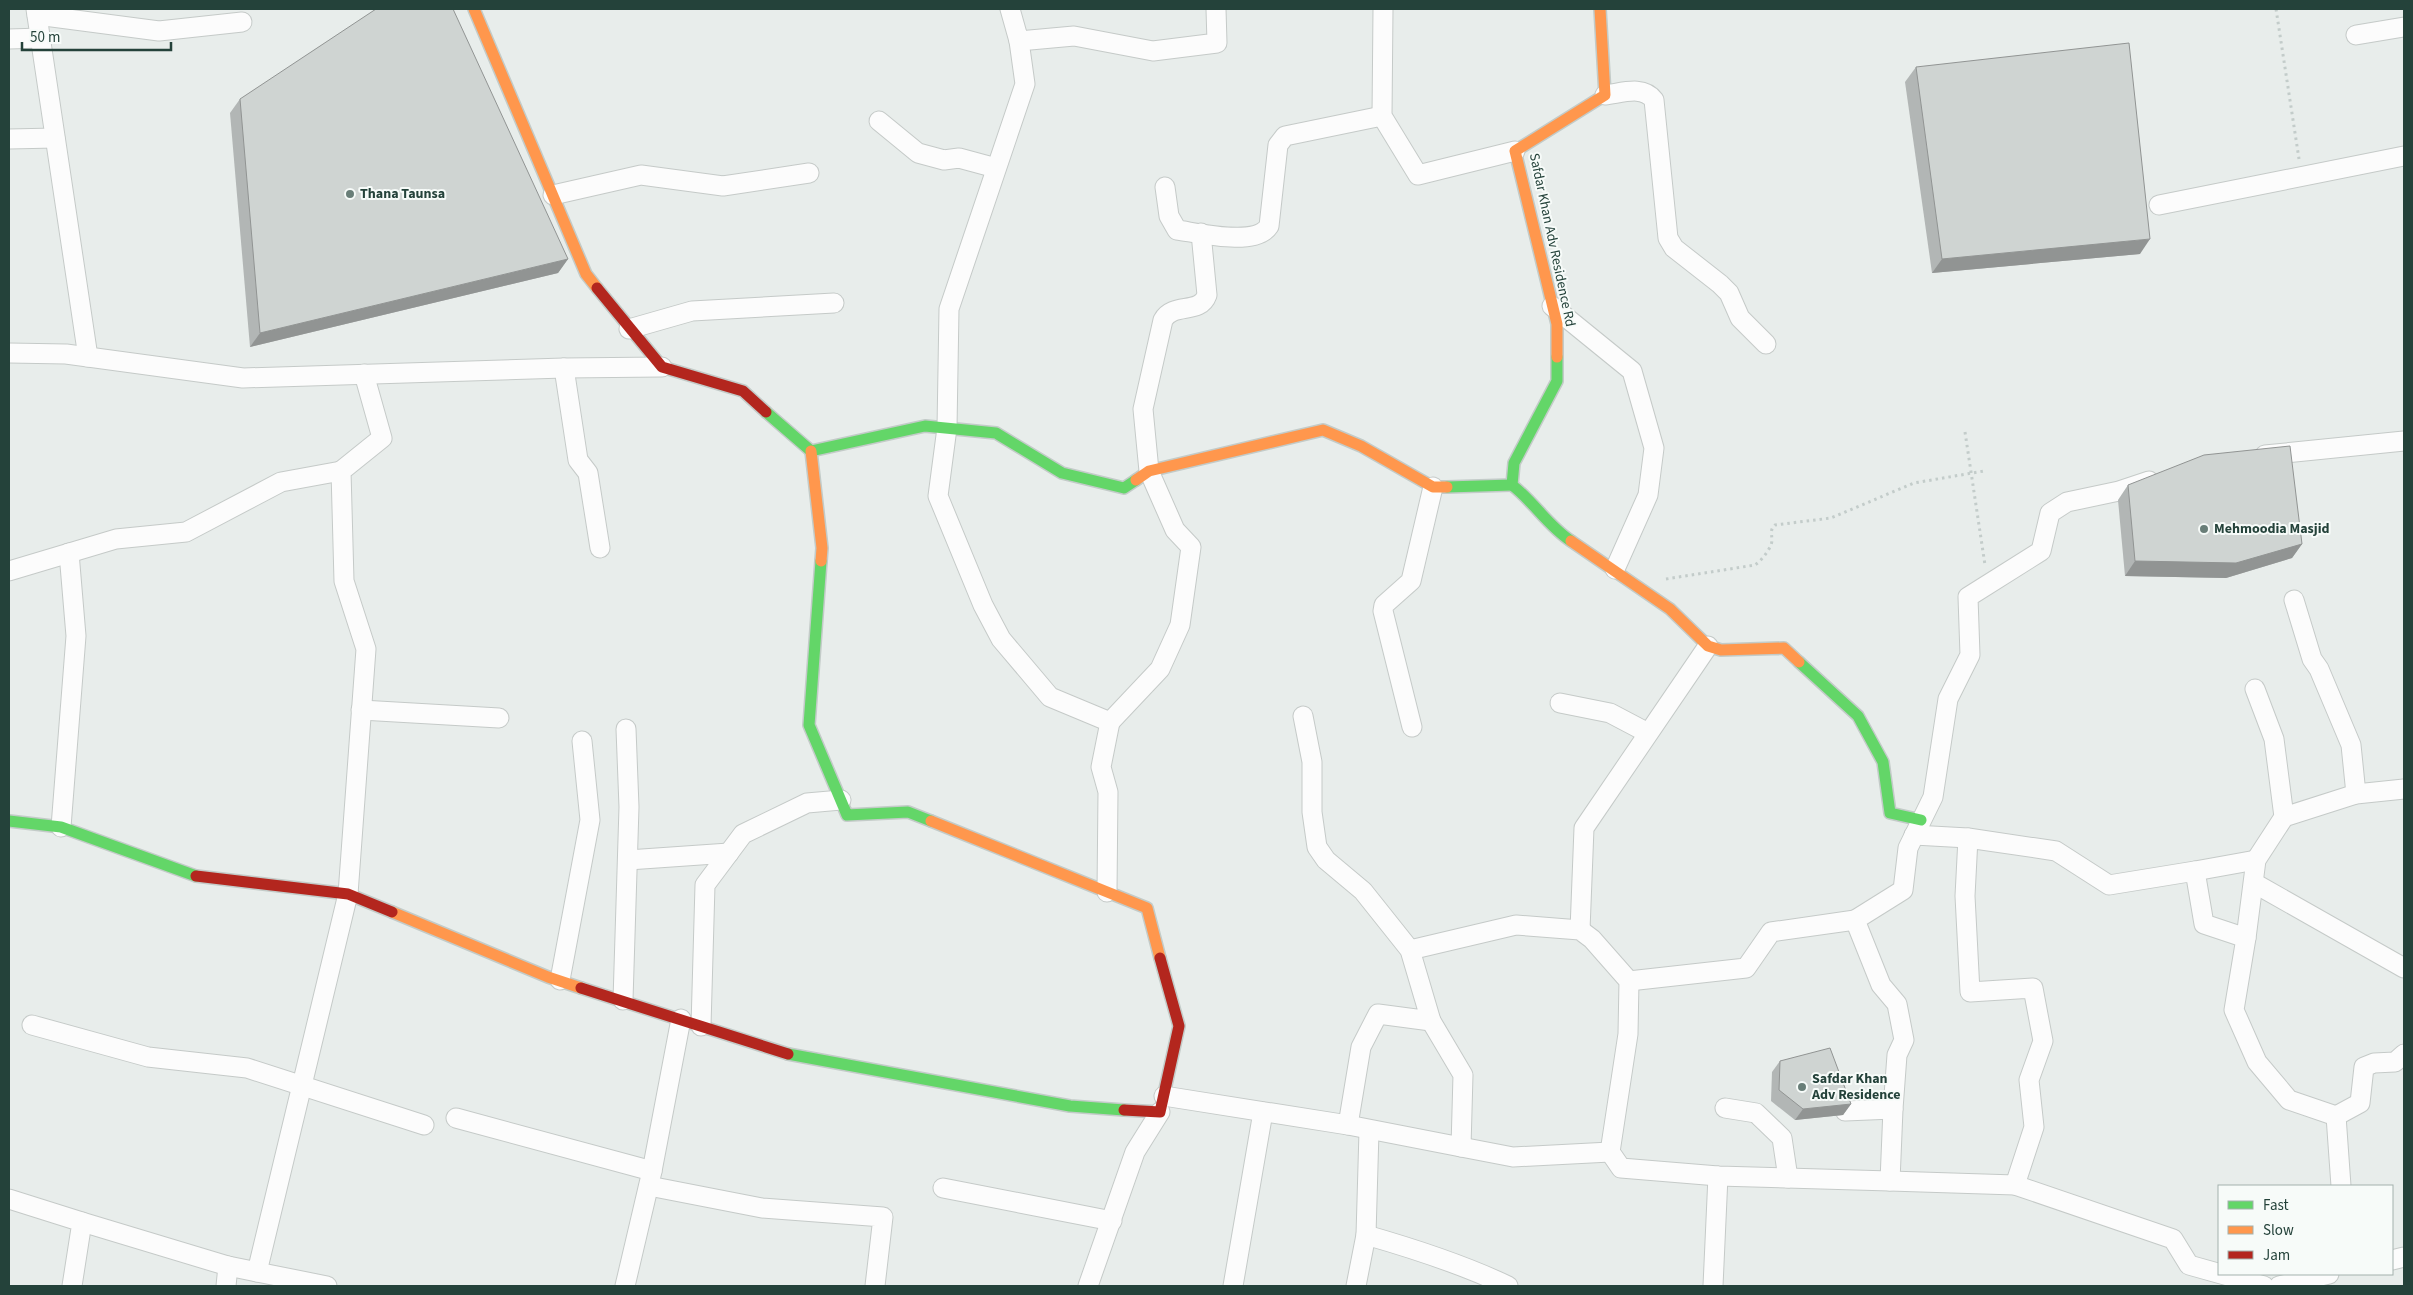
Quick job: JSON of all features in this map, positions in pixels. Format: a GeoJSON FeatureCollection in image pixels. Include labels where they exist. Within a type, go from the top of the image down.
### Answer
{"type":"FeatureCollection","features":[{"type":"Feature","properties":{"kind":"street"},"geometry":{"type":"LineString","coordinates":[[1010,9],[1019,40],[1025,84],[949,309],[947,428],[938,496],[983,605],[1001,639],[1050,697],[1110,722]]}},
{"type":"Feature","properties":{"kind":"street"},"geometry":{"type":"LineString","coordinates":[[1019,40],[1074,36],[1153,51],[1217,43],[1216,9]]}},
{"type":"Feature","properties":{"kind":"street"},"geometry":{"type":"LineString","coordinates":[[1383,9],[1382,116],[1418,175],[1515,151]]}},
{"type":"Feature","properties":{"kind":"street"},"geometry":{"type":"LineString","coordinates":[[1600,9],[1605,95],[1642,91],[1649,94],[1654,100],[1668,238],[1674,248],[1729,293],[1740,318],[1766,344]]}},
{"type":"Feature","properties":{"kind":"street"},"geometry":{"type":"LineString","coordinates":[[478,10],[586,274],[629,329],[662,367]]}},
{"type":"Feature","properties":{"kind":"street"},"geometry":{"type":"LineString","coordinates":[[88,357],[37,12],[159,31],[242,22]]}},
{"type":"Feature","properties":{"kind":"street"},"geometry":{"type":"LineString","coordinates":[[2356,34],[2404,27]]}},
{"type":"Feature","properties":{"kind":"street"},"geometry":{"type":"LineString","coordinates":[[9,38],[41,38]]}},
{"type":"Feature","properties":{"kind":"street","name":"Safdar Khan Adv Residence Rd"},"geometry":{"type":"LineString","coordinates":[[1512,485],[1514,463],[1557,381],[1557,324],[1515,151],[1605,95]]}},
{"type":"Feature","properties":{"kind":"street"},"geometry":{"type":"LineString","coordinates":[[1165,187],[1169,216],[1177,230],[1227,238],[1260,235],[1266,232],[1269,226],[1278,145],[1286,136],[1382,116]]}},
{"type":"Feature","properties":{"kind":"street"},"geometry":{"type":"LineString","coordinates":[[878,121],[918,153],[944,160],[959,158],[996,168]]}},
{"type":"Feature","properties":{"kind":"street"},"geometry":{"type":"LineString","coordinates":[[9,139],[56,138]]}},
{"type":"Feature","properties":{"kind":"street"},"geometry":{"type":"LineString","coordinates":[[2159,204],[2404,156]]}},
{"type":"Feature","properties":{"kind":"street"},"geometry":{"type":"LineString","coordinates":[[553,195],[641,175],[723,186],[809,173]]}},
{"type":"Feature","properties":{"kind":"street"},"geometry":{"type":"LineString","coordinates":[[1107,892],[1108,792],[1101,767],[1110,722],[1160,669],[1180,625],[1191,546],[1174,530],[1150,471],[1143,409],[1162,320],[1172,310],[1200,305],[1204,302],[1207,295],[1201,233]]}},
{"type":"Feature","properties":{"kind":"street"},"geometry":{"type":"LineString","coordinates":[[629,329],[692,311],[834,303]]}},
{"type":"Feature","properties":{"kind":"street"},"geometry":{"type":"LineString","coordinates":[[1552,306],[1632,371],[1654,448],[1648,494],[1615,568]]}},
{"type":"Feature","properties":{"kind":"street"},"geometry":{"type":"LineString","coordinates":[[9,353],[66,354],[243,378],[564,368],[662,367],[743,391],[812,451],[822,548],[809,725],[847,815],[908,812],[1147,908],[1179,1026],[1162,1104],[1135,1152],[1088,1286]]}},
{"type":"Feature","properties":{"kind":"street"},"geometry":{"type":"LineString","coordinates":[[564,368],[578,460],[588,473],[600,548]]}},
{"type":"Feature","properties":{"kind":"street"},"geometry":{"type":"LineString","coordinates":[[9,570],[116,539],[186,532],[281,482],[341,471],[382,438],[364,374]]}},
{"type":"Feature","properties":{"kind":"street"},"geometry":{"type":"LineString","coordinates":[[812,451],[925,426],[996,433],[1062,473],[1124,488],[1150,471],[1323,430],[1361,446],[1433,487],[1512,485],[1524,494],[1556,531],[1615,568],[1632,584],[1670,609],[1708,646],[1721,650],[1784,648],[1858,716],[1883,762],[1890,813],[1918,828],[1968,838],[2056,851],[2109,884],[2256,860]]}},
{"type":"Feature","properties":{"kind":"street"},"geometry":{"type":"LineString","coordinates":[[2251,457],[2375,445],[2404,440]]}},
{"type":"Feature","properties":{"kind":"street"},"geometry":{"type":"LineString","coordinates":[[257,1272],[304,1085],[348,894],[360,710],[366,649],[344,581],[341,471]]}},
{"type":"Feature","properties":{"kind":"street"},"geometry":{"type":"LineString","coordinates":[[1629,981],[1746,968],[1771,932],[1855,920],[1903,890],[1908,848],[1933,797],[1948,699],[1970,655],[1968,596],[2041,551],[2050,513],[2067,502],[2119,491],[2166,475]]}},
{"type":"Feature","properties":{"kind":"street"},"geometry":{"type":"LineString","coordinates":[[1412,727],[1383,611],[1384,604],[1411,580],[1433,487]]}},
{"type":"Feature","properties":{"kind":"street"},"geometry":{"type":"LineString","coordinates":[[61,827],[76,636],[70,553]]}},
{"type":"Feature","properties":{"kind":"street"},"geometry":{"type":"LineString","coordinates":[[2294,600],[2312,659],[2319,669],[2351,745],[2356,794]]}},
{"type":"Feature","properties":{"kind":"street"},"geometry":{"type":"LineString","coordinates":[[1580,930],[1584,828],[1708,646]]}},
{"type":"Feature","properties":{"kind":"street"},"geometry":{"type":"LineString","coordinates":[[2255,689],[2274,739],[2284,817]]}},
{"type":"Feature","properties":{"kind":"street"},"geometry":{"type":"LineString","coordinates":[[1560,703],[1610,713],[1648,733]]}},
{"type":"Feature","properties":{"kind":"street"},"geometry":{"type":"LineString","coordinates":[[360,710],[499,718]]}},
{"type":"Feature","properties":{"kind":"street"},"geometry":{"type":"LineString","coordinates":[[1303,716],[1312,762],[1312,812],[1317,847],[1326,860],[1363,892],[1410,950],[1431,1020],[1463,1075],[1461,1147]]}},
{"type":"Feature","properties":{"kind":"street"},"geometry":{"type":"LineString","coordinates":[[623,1000],[630,807],[626,729]]}},
{"type":"Feature","properties":{"kind":"street"},"geometry":{"type":"LineString","coordinates":[[560,980],[590,820],[582,741]]}},
{"type":"Feature","properties":{"kind":"street"},"geometry":{"type":"LineString","coordinates":[[2404,789],[2356,794],[2284,817],[2256,860],[2234,1010],[2257,1062],[2289,1100],[2336,1116],[2360,1102],[2364,1067],[2374,1062],[2395,1062],[2404,1054]]}},
{"type":"Feature","properties":{"kind":"street"},"geometry":{"type":"LineString","coordinates":[[701,1026],[705,885],[743,834],[807,803],[841,800]]}},
{"type":"Feature","properties":{"kind":"street"},"geometry":{"type":"LineString","coordinates":[[9,822],[61,827],[194,876],[348,894],[560,980],[794,1056],[1070,1106],[1162,1104],[1263,1112],[1513,1157],[1610,1152]]}},
{"type":"Feature","properties":{"kind":"street"},"geometry":{"type":"LineString","coordinates":[[1968,838],[1966,896],[1970,992],[2032,988],[2043,1041],[2029,1080],[2034,1127],[2015,1185]]}},
{"type":"Feature","properties":{"kind":"street"},"geometry":{"type":"LineString","coordinates":[[628,860],[729,853]]}},
{"type":"Feature","properties":{"kind":"street"},"geometry":{"type":"LineString","coordinates":[[2195,871],[2204,924],[2246,938]]}},
{"type":"Feature","properties":{"kind":"street"},"geometry":{"type":"LineString","coordinates":[[2254,882],[2404,968]]}},
{"type":"Feature","properties":{"kind":"street"},"geometry":{"type":"LineString","coordinates":[[1855,920],[1881,984],[1897,1004],[1904,1040],[1897,1055],[1890,1181]]}},
{"type":"Feature","properties":{"kind":"street"},"geometry":{"type":"LineString","coordinates":[[1410,950],[1516,925],[1580,930],[1592,940],[1629,981],[1628,1034],[1610,1152],[1621,1168],[1718,1176],[2015,1185],[2063,1203],[2173,1239],[2189,1266],[2218,1274]]}},
{"type":"Feature","properties":{"kind":"street"},"geometry":{"type":"LineString","coordinates":[[1348,1126],[1361,1047],[1378,1014],[1431,1020]]}},
{"type":"Feature","properties":{"kind":"street"},"geometry":{"type":"LineString","coordinates":[[626,1286],[651,1179],[681,1019]]}},
{"type":"Feature","properties":{"kind":"street"},"geometry":{"type":"LineString","coordinates":[[32,1025],[148,1057],[247,1068],[424,1125]]}},
{"type":"Feature","properties":{"kind":"street"},"geometry":{"type":"LineString","coordinates":[[1725,1108],[1756,1113],[1782,1138],[1788,1178]]}},
{"type":"Feature","properties":{"kind":"street"},"geometry":{"type":"LineString","coordinates":[[1845,1111],[1893,1109]]}},
{"type":"Feature","properties":{"kind":"street"},"geometry":{"type":"LineString","coordinates":[[1233,1286],[1263,1112]]}},
{"type":"Feature","properties":{"kind":"street"},"geometry":{"type":"LineString","coordinates":[[2336,1116],[2341,1185]]}},
{"type":"Feature","properties":{"kind":"street"},"geometry":{"type":"LineString","coordinates":[[456,1118],[651,1179],[762,1208],[883,1217],[875,1286]]}},
{"type":"Feature","properties":{"kind":"street"},"geometry":{"type":"LineString","coordinates":[[1356,1286],[1366,1235],[1369,1130]]}},
{"type":"Feature","properties":{"kind":"street"},"geometry":{"type":"LineString","coordinates":[[1713,1286],[1718,1176]]}},
{"type":"Feature","properties":{"kind":"street"},"geometry":{"type":"LineString","coordinates":[[942,1188],[1112,1221]]}},
{"type":"Feature","properties":{"kind":"street"},"geometry":{"type":"LineString","coordinates":[[9,1199],[228,1266],[327,1286]]}},
{"type":"Feature","properties":{"kind":"street"},"geometry":{"type":"LineString","coordinates":[[72,1286],[82,1222]]}},
{"type":"Feature","properties":{"kind":"street"},"geometry":{"type":"LineString","coordinates":[[1366,1235],[1430,1253],[1470,1278],[1508,1286]]}},
{"type":"Feature","properties":{"kind":"street"},"geometry":{"type":"LineString","coordinates":[[226,1286],[228,1266]]}},
{"type":"Feature","properties":{"kind":"street"},"geometry":{"type":"LineString","coordinates":[[2223,1275],[2264,1286]]}},
{"type":"Feature","properties":{"kind":"street"},"geometry":{"type":"LineString","coordinates":[[2279,1286],[2325,1275]]}},
{"type":"Feature","properties":{"kind":"path"},"geometry":{"type":"LineString","coordinates":[[2276,9],[2302,176]]}},
{"type":"Feature","properties":{"kind":"path"},"geometry":{"type":"LineString","coordinates":[[1965,432],[1988,584]]}},
{"type":"Feature","properties":{"kind":"path"},"geometry":{"type":"LineString","coordinates":[[1632,584],[1755,565],[1771,544],[1771,531],[1775,525],[1831,518],[1914,483],[1984,471]]}},
{"type":"Feature","properties":{"kind":"building"},"geometry":{"type":"Polygon","coordinates":[[[376,9],[453,9],[568,259],[260,333],[240,99],[376,9]]]}},
{"type":"Feature","properties":{"kind":"building"},"geometry":{"type":"Polygon","coordinates":[[[2129,43],[2150,239],[1942,259],[1916,67],[2129,43]]]}},
{"type":"Feature","properties":{"kind":"building","name":"Mehmoodia Masjid"},"geometry":{"type":"Polygon","coordinates":[[[2290,446],[2302,544],[2236,563],[2135,561],[2128,485],[2204,455],[2290,446]]]}},
{"type":"Feature","properties":{"kind":"building","name":"Safdar Khan Adv Residence"},"geometry":{"type":"Polygon","coordinates":[[[1830,1048],[1851,1104],[1803,1109],[1779,1090],[1780,1061],[1830,1048]]]}},
{"type":"Feature","properties":{"kind":"traffic: fast"},"geometry":{"type":"LineString","coordinates":[[1557,357],[1557,381],[1514,463],[1512,485],[1555,528],[1571,541]]}},
{"type":"Feature","properties":{"kind":"traffic: fast"},"geometry":{"type":"LineString","coordinates":[[766,412],[811,451],[925,426],[996,433],[1062,473],[1124,488],[1136,480]]}},
{"type":"Feature","properties":{"kind":"traffic: fast"},"geometry":{"type":"LineString","coordinates":[[1447,487],[1512,485]]}},
{"type":"Feature","properties":{"kind":"traffic: fast"},"geometry":{"type":"LineString","coordinates":[[821,561],[809,725],[847,815],[908,812],[931,821]]}},
{"type":"Feature","properties":{"kind":"traffic: fast"},"geometry":{"type":"LineString","coordinates":[[1799,662],[1858,716],[1883,762],[1890,813],[1921,820]]}},
{"type":"Feature","properties":{"kind":"traffic: fast"},"geometry":{"type":"LineString","coordinates":[[9,821],[61,827],[196,876]]}},
{"type":"Feature","properties":{"kind":"traffic: fast"},"geometry":{"type":"LineString","coordinates":[[788,1054],[1070,1106],[1124,1110]]}},
{"type":"Feature","properties":{"kind":"traffic: slow"},"geometry":{"type":"LineString","coordinates":[[474,9],[586,274],[597,288]]}},
{"type":"Feature","properties":{"kind":"traffic: slow"},"geometry":{"type":"LineString","coordinates":[[1557,357],[1557,324],[1515,151],[1605,95],[1600,9]]}},
{"type":"Feature","properties":{"kind":"traffic: slow"},"geometry":{"type":"LineString","coordinates":[[1136,480],[1149,471],[1323,430],[1361,446],[1433,487],[1447,487]]}},
{"type":"Feature","properties":{"kind":"traffic: slow"},"geometry":{"type":"LineString","coordinates":[[811,451],[822,548],[821,561]]}},
{"type":"Feature","properties":{"kind":"traffic: slow"},"geometry":{"type":"LineString","coordinates":[[1571,541],[1670,609],[1708,646],[1721,650],[1784,648],[1799,662]]}},
{"type":"Feature","properties":{"kind":"traffic: slow"},"geometry":{"type":"LineString","coordinates":[[931,821],[1147,908],[1160,958]]}},
{"type":"Feature","properties":{"kind":"traffic: slow"},"geometry":{"type":"LineString","coordinates":[[392,912],[548,977],[581,988]]}},
{"type":"Feature","properties":{"kind":"traffic: jam"},"geometry":{"type":"LineString","coordinates":[[597,288],[662,367],[743,391],[766,412]]}},
{"type":"Feature","properties":{"kind":"traffic: jam"},"geometry":{"type":"LineString","coordinates":[[196,876],[348,894],[392,912]]}},
{"type":"Feature","properties":{"kind":"traffic: jam"},"geometry":{"type":"LineString","coordinates":[[1124,1110],[1160,1112],[1179,1026],[1160,958]]}},
{"type":"Feature","properties":{"kind":"traffic: jam"},"geometry":{"type":"LineString","coordinates":[[581,988],[788,1054]]}},
{"type":"Feature","properties":{"kind":"place","name":"Thana Taunsa"},"geometry":{"type":"Point","coordinates":[350,194]}},
{"type":"Feature","properties":{"kind":"place","name":"Mehmoodia Masjid"},"geometry":{"type":"Point","coordinates":[2204,529]}},
{"type":"Feature","properties":{"kind":"place","name":"Safdar Khan Adv Residence"},"geometry":{"type":"Point","coordinates":[1802,1087]}}]}
